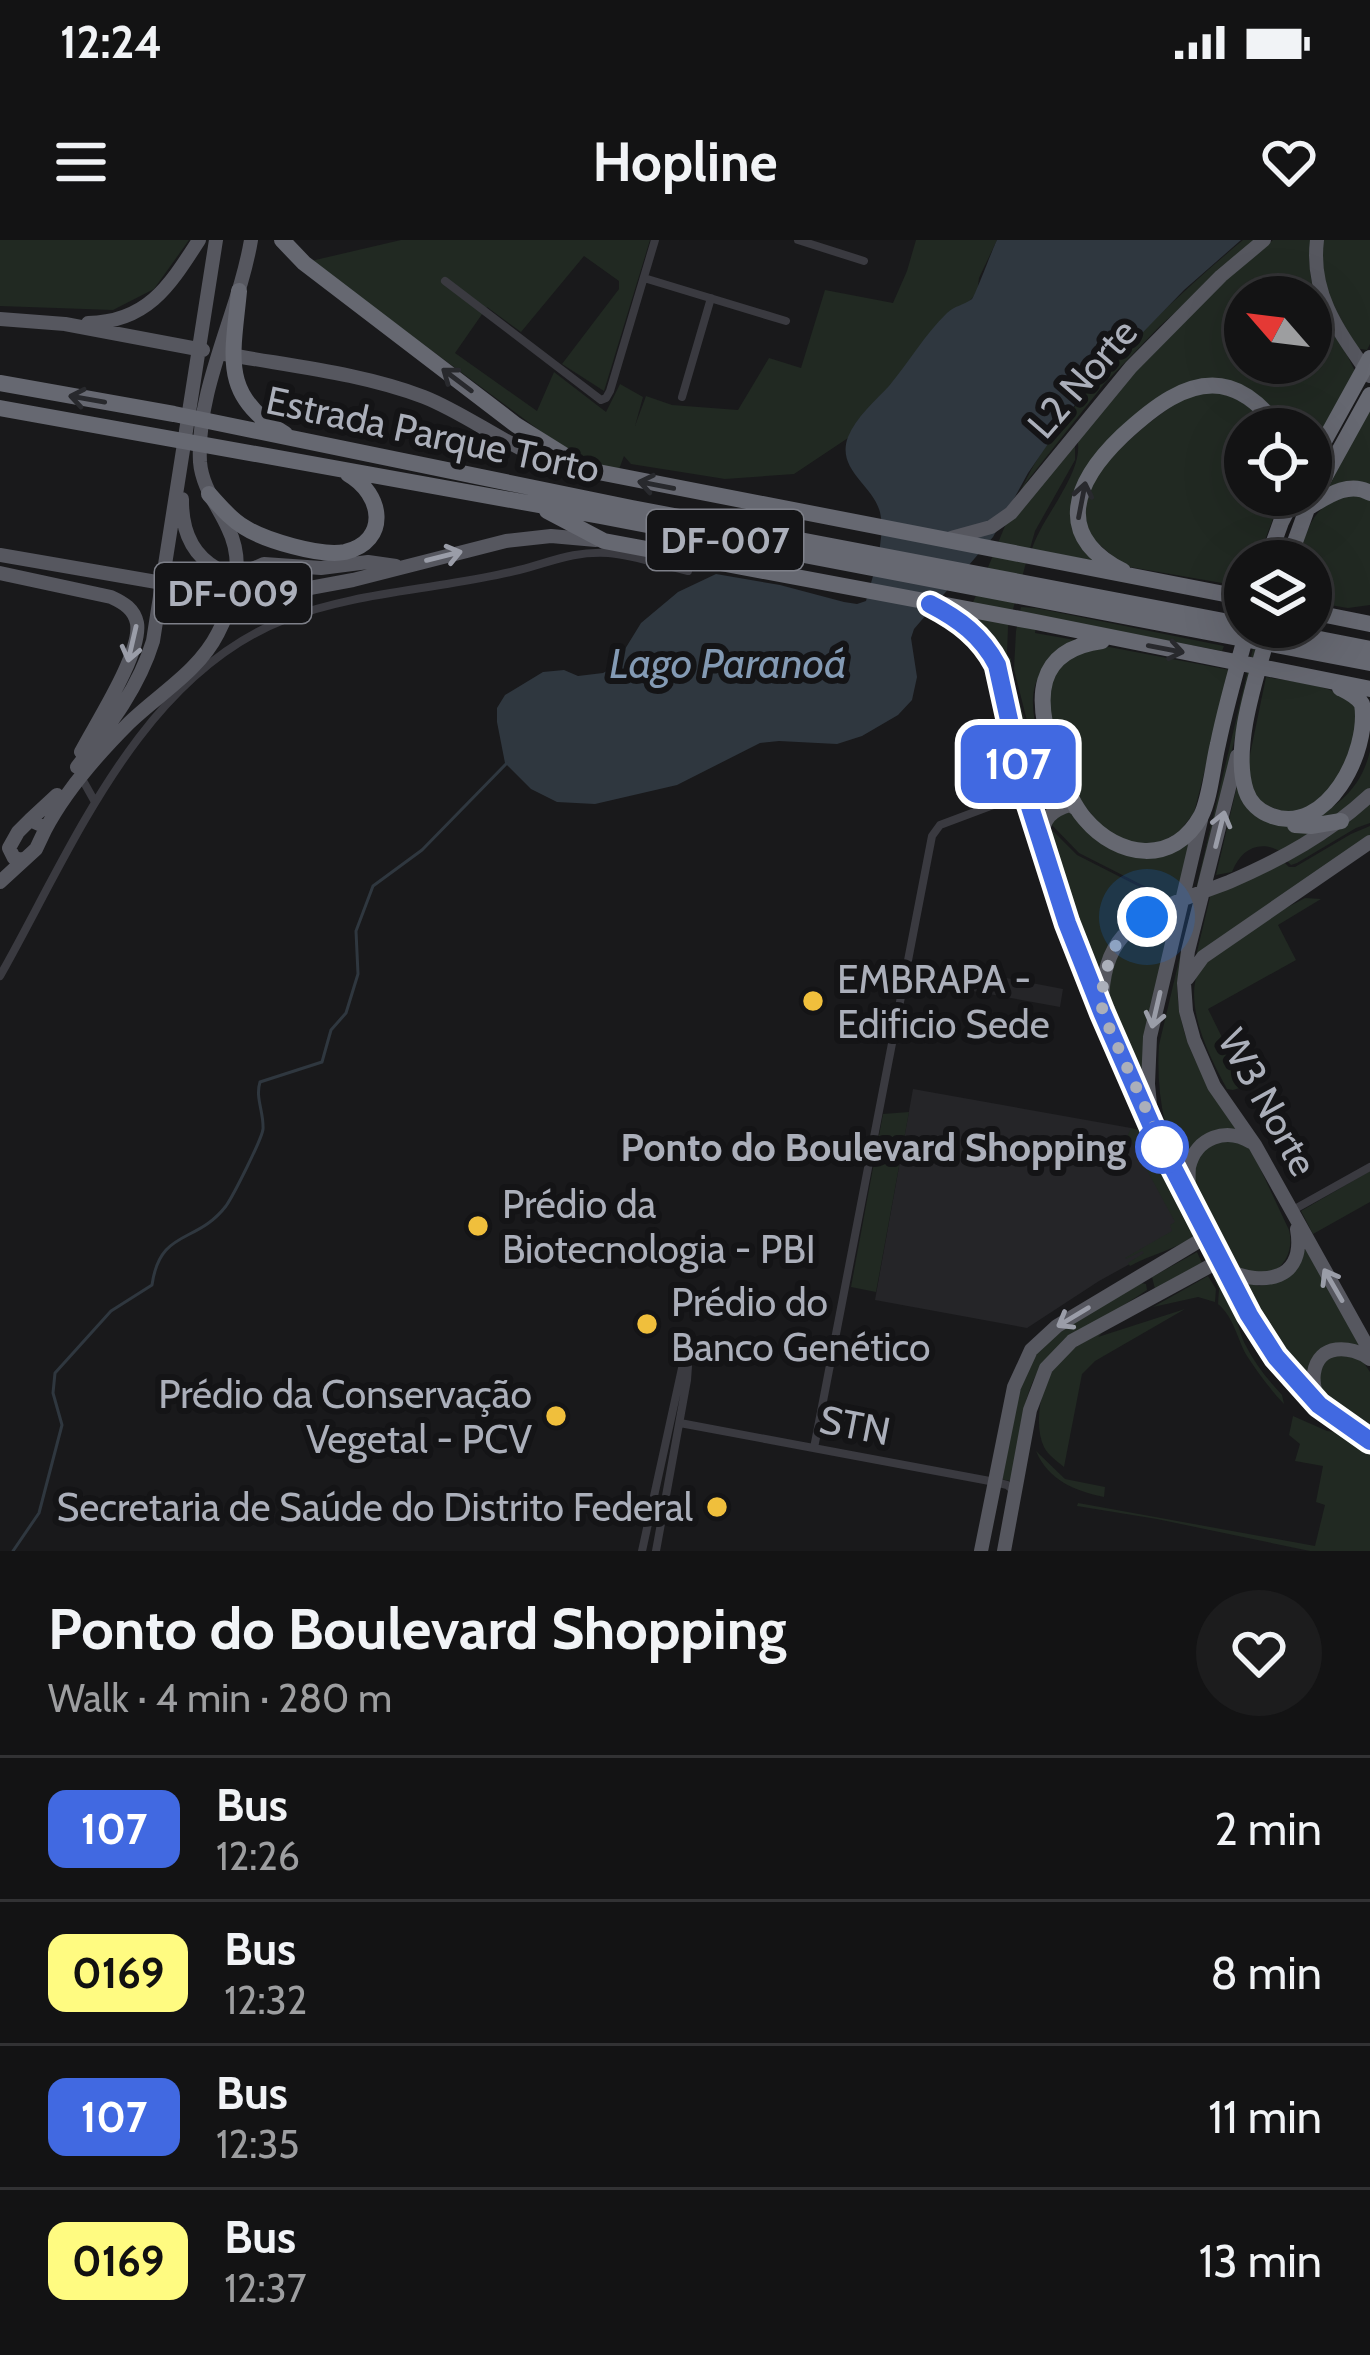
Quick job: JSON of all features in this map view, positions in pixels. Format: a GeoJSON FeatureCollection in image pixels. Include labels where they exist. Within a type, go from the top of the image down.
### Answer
{"type":"FeatureCollection","features":[{"type":"Feature","properties":{"kind":"highway"},"geometry":{"type":"LineString","coordinates":[[282,240],[304,263],[516,425],[588,470],[1224,595]]}},
{"type":"Feature","properties":{"kind":"highway"},"geometry":{"type":"LineString","coordinates":[[239,291],[233,361],[237,386],[251,407],[297,440]]}},
{"type":"Feature","properties":{"kind":"highway"},"geometry":{"type":"LineString","coordinates":[[1332,427],[1370,358]]}},
{"type":"Feature","properties":{"kind":"highway","name":"Estrada Parque Torto"},"geometry":{"type":"LineString","coordinates":[[0,383],[174,414],[852,557]]}},
{"type":"Feature","properties":{"kind":"highway"},"geometry":{"type":"LineString","coordinates":[[1146,581],[1121,571],[1087,545],[1077,515],[1088,476],[1127,431],[1161,405],[1193,389],[1231,388],[1258,408]]}},
{"type":"Feature","properties":{"kind":"highway"},"geometry":{"type":"LineString","coordinates":[[1332,449],[1370,395]]}},
{"type":"Feature","properties":{"kind":"highway","name":"Estrada Parque Torto"},"geometry":{"type":"LineString","coordinates":[[0,408],[852,557]]}},
{"type":"Feature","properties":{"kind":"highway"},"geometry":{"type":"LineString","coordinates":[[209,494],[231,519],[254,533],[310,549],[347,551],[368,538],[377,506],[361,481],[337,468]]}},
{"type":"Feature","properties":{"kind":"highway"},"geometry":{"type":"LineString","coordinates":[[1332,494],[1367,489]]}},
{"type":"Feature","properties":{"kind":"highway"},"geometry":{"type":"LineString","coordinates":[[538,505],[604,541],[1322,681],[1368,702],[1366,752],[1348,788],[1314,814],[1286,819],[1268,815]]}},
{"type":"Feature","properties":{"kind":"highway"},"geometry":{"type":"LineString","coordinates":[[852,557],[1332,649],[1370,649]]}},
{"type":"Feature","properties":{"kind":"highway"},"geometry":{"type":"LineString","coordinates":[[1339,617],[1370,608]]}},
{"type":"Feature","properties":{"kind":"highway"},"geometry":{"type":"LineString","coordinates":[[1332,616],[1370,624]]}},
{"type":"Feature","properties":{"kind":"highway"},"geometry":{"type":"LineString","coordinates":[[1178,618],[1224,623]]}},
{"type":"Feature","properties":{"kind":"highway"},"geometry":{"type":"LineString","coordinates":[[1116,639],[1091,642],[1065,653],[1042,689],[1041,705],[1075,809],[1110,840],[1148,852],[1181,838],[1202,814],[1244,648]]}},
{"type":"Feature","properties":{"kind":"highway"},"geometry":{"type":"LineString","coordinates":[[1265,648],[1244,728],[1246,791],[1254,805],[1278,822],[1300,826],[1341,820]]}},
{"type":"Feature","properties":{"kind":"highway"},"geometry":{"type":"LineString","coordinates":[[1328,648],[1370,663]]}},
{"type":"Feature","properties":{"kind":"main road"},"geometry":{"type":"LineString","coordinates":[[65,324],[112,320],[152,303],[199,240]]}},
{"type":"Feature","properties":{"kind":"main road","name":"DF-009"},"geometry":{"type":"LineString","coordinates":[[0,882],[35,848],[74,778],[128,698],[154,641],[216,240]]}},
{"type":"Feature","properties":{"kind":"main road","name":"DF-009"},"geometry":{"type":"LineString","coordinates":[[0,870],[18,832],[206,652],[217,635],[235,587],[238,557],[201,470],[201,437],[215,365],[251,240]]}},
{"type":"Feature","properties":{"kind":"main road","name":"L2 Norte"},"geometry":{"type":"LineString","coordinates":[[941,540],[971,534],[1002,520],[1146,352],[1264,240]]}},
{"type":"Feature","properties":{"kind":"main road"},"geometry":{"type":"LineString","coordinates":[[1316,240],[1319,290],[1330,317],[1370,376]]}},
{"type":"Feature","properties":{"kind":"main road"},"geometry":{"type":"LineString","coordinates":[[0,320],[65,324],[400,388],[550,461],[588,470]]}},
{"type":"Feature","properties":{"kind":"main road"},"geometry":{"type":"LineString","coordinates":[[183,456],[182,511],[188,537],[235,587]]}},
{"type":"Feature","properties":{"kind":"main road"},"geometry":{"type":"LineString","coordinates":[[0,555],[272,596],[526,538],[604,541]]}},
{"type":"Feature","properties":{"kind":"main road"},"geometry":{"type":"LineString","coordinates":[[235,587],[250,570],[264,564],[321,568],[368,562],[400,568]]}},
{"type":"Feature","properties":{"kind":"main road"},"geometry":{"type":"LineString","coordinates":[[0,573],[112,597],[130,608],[136,621],[130,659],[74,778]]}},
{"type":"Feature","properties":{"kind":"main road"},"geometry":{"type":"LineString","coordinates":[[930,604],[953,616],[988,648],[1003,683],[1021,796],[1042,843],[1067,923],[1153,1129],[1249,1315],[1276,1357],[1319,1405],[1370,1441]]}},
{"type":"Feature","properties":{"kind":"main road","name":"W3 Norte"},"geometry":{"type":"LineString","coordinates":[[1244,728],[1188,951],[1186,1011],[1214,1086],[1255,1144],[1370,1355]]}},
{"type":"Feature","properties":{"kind":"main road"},"geometry":{"type":"LineString","coordinates":[[1021,796],[1052,790],[1075,809]]}},
{"type":"Feature","properties":{"kind":"main road"},"geometry":{"type":"LineString","coordinates":[[1102,1012],[1103,982],[1112,952],[1134,926],[1164,908],[1295,851],[1370,795]]}},
{"type":"Feature","properties":{"kind":"main road"},"geometry":{"type":"LineString","coordinates":[[1042,843],[1052,812],[1075,809]]}},
{"type":"Feature","properties":{"kind":"main road"},"geometry":{"type":"LineString","coordinates":[[1153,1129],[1150,1037],[1202,814]]}},
{"type":"Feature","properties":{"kind":"main road"},"geometry":{"type":"LineString","coordinates":[[30,820],[45,830]]}},
{"type":"Feature","properties":{"kind":"main road"},"geometry":{"type":"LineString","coordinates":[[1184,983],[1203,956],[1370,842]]}},
{"type":"Feature","properties":{"kind":"main road"},"geometry":{"type":"LineString","coordinates":[[9,848],[14,858],[24,860]]}},
{"type":"Feature","properties":{"kind":"main road"},"geometry":{"type":"LineString","coordinates":[[1189,1198],[1189,1169],[1202,1145],[1215,1135],[1228,1134],[1255,1144]]}},
{"type":"Feature","properties":{"kind":"main road"},"geometry":{"type":"LineString","coordinates":[[1004,1551],[1030,1410],[1046,1368],[1072,1341],[1224,1265],[1262,1281],[1281,1275],[1298,1249],[1293,1216]]}},
{"type":"Feature","properties":{"kind":"main road"},"geometry":{"type":"LineString","coordinates":[[981,1551],[1014,1387],[1031,1350],[1057,1326],[1209,1235]]}},
{"type":"Feature","properties":{"kind":"main road"},"geometry":{"type":"LineString","coordinates":[[1140,1276],[1151,1287],[1150,1298]]}},
{"type":"Feature","properties":{"kind":"main road"},"geometry":{"type":"LineString","coordinates":[[1319,1405],[1313,1380],[1323,1354],[1339,1348],[1370,1355]]}},
{"type":"Feature","properties":{"kind":"street"},"geometry":{"type":"LineString","coordinates":[[445,281],[604,399],[655,240]]}},
{"type":"Feature","properties":{"kind":"street"},"geometry":{"type":"LineString","coordinates":[[797,240],[864,261]]}},
{"type":"Feature","properties":{"kind":"street"},"geometry":{"type":"LineString","coordinates":[[644,278],[786,321]]}},
{"type":"Feature","properties":{"kind":"street"},"geometry":{"type":"LineString","coordinates":[[682,397],[711,298]]}},
{"type":"Feature","properties":{"kind":"street"},"geometry":{"type":"LineString","coordinates":[[0,976],[94,802],[139,736],[225,652],[257,632],[333,605],[518,570],[567,555],[610,553],[688,571]]}},
{"type":"Feature","properties":{"kind":"street"},"geometry":{"type":"LineString","coordinates":[[206,652],[225,652]]}},
{"type":"Feature","properties":{"kind":"street"},"geometry":{"type":"LineString","coordinates":[[74,778],[94,802]]}},
{"type":"Feature","properties":{"kind":"street"},"geometry":{"type":"LineString","coordinates":[[814,1448],[932,836],[940,825],[1021,796]]}},
{"type":"Feature","properties":{"kind":"street"},"geometry":{"type":"LineString","coordinates":[[1293,1216],[1370,1167]]}},
{"type":"Feature","properties":{"kind":"street"},"geometry":{"type":"LineString","coordinates":[[643,1551],[684,1359],[688,1372],[656,1551]]}},
{"type":"Feature","properties":{"kind":"street","name":"STN"},"geometry":{"type":"LineString","coordinates":[[680,1423],[995,1482],[1014,1492]]}},
{"type":"Feature","properties":{"kind":"shaded area"},"geometry":{"type":"Polygon","coordinates":[[[0,240],[189,240],[154,289],[113,310],[0,306],[0,240]]]}},
{"type":"Feature","properties":{"kind":"shaded area"},"geometry":{"type":"Polygon","coordinates":[[[401,240],[650,240],[604,391],[562,364],[619,289],[619,281],[584,256],[521,332],[487,307],[455,353],[537,411],[554,372],[606,412],[620,384],[643,397],[635,426],[646,396],[672,405],[738,410],[769,358],[801,368],[825,290],[893,303],[916,240],[997,240],[977,293],[858,420],[848,438],[794,474],[725,479],[631,464],[624,456],[618,472],[582,462],[311,261],[401,240]]]}},
{"type":"Feature","properties":{"kind":"shaded area"},"geometry":{"type":"Polygon","coordinates":[[[1243,240],[1255,240],[1104,384],[1024,485],[1075,440],[1075,460],[1035,531],[1008,627],[1013,682],[1040,766],[1035,786],[1031,786],[1007,683],[964,621],[1027,478],[1069,414],[1154,320],[1243,240]]]}},
{"type":"Feature","properties":{"kind":"shaded area"},"geometry":{"type":"Polygon","coordinates":[[[1273,240],[1311,240],[1311,276],[1231,276],[1273,240]]]}},
{"type":"Feature","properties":{"kind":"shaded area"},"geometry":{"type":"Polygon","coordinates":[[[1321,240],[1370,240],[1367,350],[1355,348],[1332,305],[1332,276],[1323,276],[1321,240]]]}},
{"type":"Feature","properties":{"kind":"shaded area"},"geometry":{"type":"Polygon","coordinates":[[[1224,282],[1224,384],[1332,384],[1332,330],[1355,371],[1332,413],[1332,408],[1268,408],[1191,385],[1077,487],[1094,561],[1032,549],[1075,465],[1077,438],[1224,282]]]}},
{"type":"Feature","properties":{"kind":"shaded area"},"geometry":{"type":"Polygon","coordinates":[[[1212,390],[1243,400],[1251,408],[1224,408],[1224,516],[1274,516],[1265,540],[1224,540],[1224,583],[1124,566],[1085,532],[1086,491],[1121,444],[1181,399],[1212,390]]]}},
{"type":"Feature","properties":{"kind":"shaded area"},"geometry":{"type":"Polygon","coordinates":[[[1370,406],[1370,485],[1332,493],[1332,474],[1370,406]]]}},
{"type":"Feature","properties":{"kind":"shaded area"},"geometry":{"type":"Polygon","coordinates":[[[1355,495],[1370,499],[1370,605],[1332,605],[1332,540],[1305,540],[1316,516],[1332,516],[1332,502],[1355,495]]]}},
{"type":"Feature","properties":{"kind":"shaded area"},"geometry":{"type":"Polygon","coordinates":[[[1021,607],[1036,608],[1224,646],[1222,651],[1038,616],[1035,633],[1075,640],[1040,675],[1033,702],[1044,753],[1064,795],[1039,786],[1043,767],[1014,669],[1021,607]]]}},
{"type":"Feature","properties":{"kind":"shaded area"},"geometry":{"type":"Polygon","coordinates":[[[1104,646],[1230,670],[1194,813],[1178,833],[1156,844],[1127,843],[1103,828],[1074,793],[1055,754],[1046,686],[1071,654],[1104,646]]]}},
{"type":"Feature","properties":{"kind":"shaded area"},"geometry":{"type":"Polygon","coordinates":[[[1256,648],[1177,984],[1183,1026],[1197,1064],[1243,1132],[1209,1134],[1185,1178],[1163,1113],[1159,1045],[1256,648]]]}},
{"type":"Feature","properties":{"kind":"shaded area"},"geometry":{"type":"Polygon","coordinates":[[[1266,677],[1336,692],[1356,708],[1359,720],[1348,779],[1298,813],[1264,809],[1245,779],[1266,677]]]}},
{"type":"Feature","properties":{"kind":"shaded area"},"geometry":{"type":"Polygon","coordinates":[[[1370,751],[1370,788],[1340,813],[1303,823],[1346,796],[1361,776],[1370,751]]]}},
{"type":"Feature","properties":{"kind":"shaded area"},"geometry":{"type":"Polygon","coordinates":[[[1237,786],[1240,795],[1324,827],[1282,852],[1266,846],[1252,848],[1232,872],[1216,875],[1237,786]]]}},
{"type":"Feature","properties":{"kind":"shaded area"},"geometry":{"type":"Polygon","coordinates":[[[1370,802],[1370,823],[1297,863],[1287,861],[1327,838],[1370,802]]]}},
{"type":"Feature","properties":{"kind":"shaded area"},"geometry":{"type":"Polygon","coordinates":[[[1066,811],[1144,856],[1197,824],[1144,1094],[1113,1023],[1107,985],[1119,950],[1165,900],[1079,853],[1049,822],[1066,811]]]}},
{"type":"Feature","properties":{"kind":"shaded area"},"geometry":{"type":"Polygon","coordinates":[[[1048,826],[1077,855],[1161,902],[1138,915],[1098,980],[1083,946],[1048,826]]]}},
{"type":"Feature","properties":{"kind":"shaded area"},"geometry":{"type":"Polygon","coordinates":[[[1370,826],[1370,836],[1196,956],[1211,893],[1284,862],[1295,867],[1370,826]]]}},
{"type":"Feature","properties":{"kind":"shaded area"},"geometry":{"type":"Polygon","coordinates":[[[1305,898],[1321,899],[1278,925],[1296,960],[1208,1009],[1246,1086],[1227,1089],[1196,1012],[1194,995],[1201,965],[1279,908],[1305,898]]]}},
{"type":"Feature","properties":{"kind":"shaded area"},"geometry":{"type":"Polygon","coordinates":[[[944,966],[990,975],[994,980],[996,976],[1063,989],[1060,1007],[940,985],[944,966]]]}},
{"type":"Feature","properties":{"kind":"shaded area"},"geometry":{"type":"Polygon","coordinates":[[[913,1089],[1131,1128],[1186,1233],[1027,1328],[875,1300],[913,1089]]]}},
{"type":"Feature","properties":{"kind":"shaded area"},"geometry":{"type":"Polygon","coordinates":[[[909,1112],[876,1292],[851,1287],[883,1114],[909,1112]]]}},
{"type":"Feature","properties":{"kind":"shaded area"},"geometry":{"type":"Polygon","coordinates":[[[1131,1128],[1139,1130],[1163,1169],[1167,1167],[1196,1228],[1188,1241],[1130,1266],[1144,1253],[1125,1258],[1172,1231],[1170,1225],[1175,1222],[1128,1135],[1131,1128]]]}},
{"type":"Feature","properties":{"kind":"shaded area"},"geometry":{"type":"Polygon","coordinates":[[[1228,1138],[1251,1149],[1289,1230],[1286,1258],[1266,1274],[1237,1266],[1212,1230],[1195,1189],[1193,1173],[1199,1152],[1228,1138]]]}},
{"type":"Feature","properties":{"kind":"shaded area"},"geometry":{"type":"Polygon","coordinates":[[[1370,1171],[1370,1202],[1313,1234],[1301,1211],[1370,1171]]]}},
{"type":"Feature","properties":{"kind":"shaded area"},"geometry":{"type":"Polygon","coordinates":[[[1303,1243],[1363,1350],[1338,1344],[1307,1386],[1284,1359],[1236,1279],[1259,1286],[1277,1282],[1303,1243]]]}},
{"type":"Feature","properties":{"kind":"shaded area"},"geometry":{"type":"Polygon","coordinates":[[[1197,1252],[1202,1263],[1155,1289],[1152,1277],[1197,1252]]]}},
{"type":"Feature","properties":{"kind":"shaded area"},"geometry":{"type":"Polygon","coordinates":[[[1212,1275],[1226,1289],[1246,1346],[1284,1404],[1247,1356],[1218,1304],[1219,1289],[1212,1275]]]}},
{"type":"Feature","properties":{"kind":"shaded area"},"geometry":{"type":"Polygon","coordinates":[[[1208,1276],[1216,1289],[1215,1302],[1198,1297],[1153,1307],[1208,1276]]]}},
{"type":"Feature","properties":{"kind":"shaded area"},"geometry":{"type":"Polygon","coordinates":[[[1141,1283],[1147,1290],[1073,1340],[1039,1370],[1024,1409],[1011,1481],[1000,1479],[1016,1399],[1031,1362],[1058,1332],[1141,1283]]]}},
{"type":"Feature","properties":{"kind":"shaded area"},"geometry":{"type":"Polygon","coordinates":[[[1185,1309],[1095,1361],[1082,1374],[1064,1467],[1046,1450],[1039,1427],[1043,1393],[1056,1365],[1071,1350],[1103,1332],[1098,1337],[1185,1309]]]}},
{"type":"Feature","properties":{"kind":"shaded area"},"geometry":{"type":"Polygon","coordinates":[[[1337,1352],[1362,1360],[1370,1372],[1370,1435],[1339,1414],[1318,1390],[1319,1364],[1337,1352]]]}},
{"type":"Feature","properties":{"kind":"shaded area"},"geometry":{"type":"Polygon","coordinates":[[[1293,1416],[1327,1431],[1346,1433],[1370,1449],[1370,1551],[1310,1551],[1077,1506],[1078,1503],[1315,1546],[1325,1505],[1316,1502],[1323,1466],[1295,1461],[1300,1444],[1289,1435],[1293,1416]]]}},
{"type":"Feature","properties":{"kind":"shaded area"},"geometry":{"type":"Polygon","coordinates":[[[1036,1451],[1065,1479],[1105,1487],[1104,1497],[1064,1483],[1036,1451]]]}},
{"type":"Feature","properties":{"kind":"water","name":"Lago Paranoá"},"geometry":{"type":"Polygon","coordinates":[[[997,240],[1241,240],[1184,290],[1081,396],[1028,473],[993,537],[914,629],[917,677],[912,700],[898,715],[837,744],[760,743],[677,785],[595,804],[557,802],[531,789],[505,763],[497,708],[505,695],[543,672],[564,670],[578,676],[614,667],[641,623],[678,592],[716,574],[844,602],[866,601],[881,518],[873,497],[847,460],[848,437],[939,321],[972,299],[997,240]]]}},
{"type":"Feature","properties":{"kind":"waterway"},"geometry":{"type":"LineString","coordinates":[[13,1551],[39,1513],[62,1425],[53,1393],[55,1373],[111,1311],[152,1285],[156,1267],[171,1245],[203,1227],[226,1206],[263,1129],[260,1082],[322,1062],[331,1030],[346,1013],[358,974],[356,931],[373,886],[422,850],[507,763]]}},
{"type":"Feature","properties":{"kind":"bus line","name":"107"},"geometry":{"type":"LineString","coordinates":[[930,604],[969,628],[997,665],[1024,788],[1067,923],[1153,1129],[1249,1315],[1291,1376],[1319,1405],[1370,1441]]}},
{"type":"Feature","properties":{"kind":"place","name":"EMBRAPA - Edificio Sede"},"geometry":{"type":"Point","coordinates":[813,1001]}},
{"type":"Feature","properties":{"kind":"place","name":"Ponto do Boulevard Shopping"},"geometry":{"type":"Point","coordinates":[1162,1147]}},
{"type":"Feature","properties":{"kind":"place","name":"Prédio da Biotecnologia - PBI"},"geometry":{"type":"Point","coordinates":[478,1226]}},
{"type":"Feature","properties":{"kind":"place","name":"Prédio do Banco Genético"},"geometry":{"type":"Point","coordinates":[647,1324]}},
{"type":"Feature","properties":{"kind":"place","name":"Prédio da Conservação Vegetal - PCV"},"geometry":{"type":"Point","coordinates":[556,1416]}},
{"type":"Feature","properties":{"kind":"place","name":"Secretaria de Saúde do Distrito Federal"},"geometry":{"type":"Point","coordinates":[717,1507]}},
{"type":"Feature","properties":{"kind":"route"},"geometry":{"type":"LineString","coordinates":[[1147,917],[1120,938],[1112,952],[1105,970],[1102,1012],[1170,1162],[1162,1147]]}}]}
